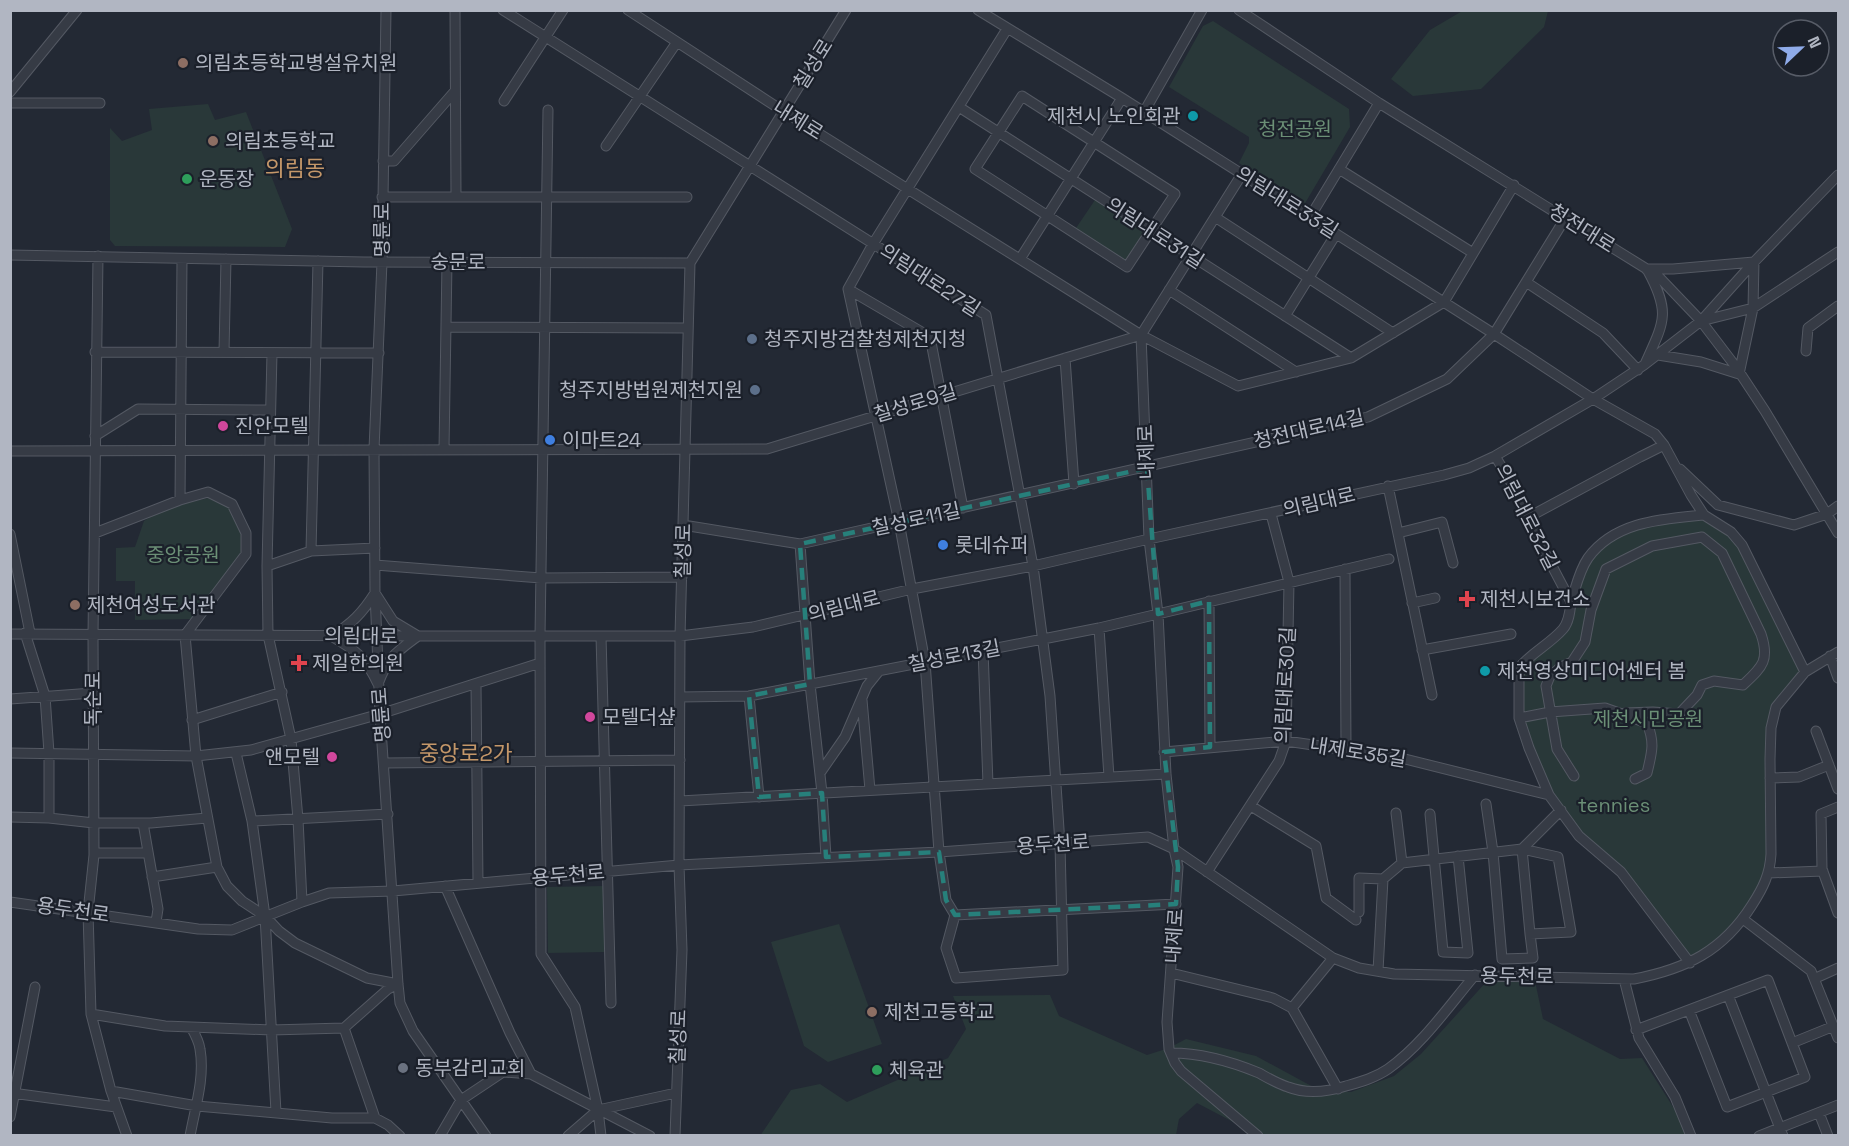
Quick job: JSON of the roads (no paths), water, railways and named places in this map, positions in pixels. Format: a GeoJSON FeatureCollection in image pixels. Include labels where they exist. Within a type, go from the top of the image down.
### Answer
{"type":"FeatureCollection","features":[{"type":"Feature","properties":{"kind":"street"},"geometry":{"type":"LineString","coordinates":[[10,92],[77,10]]}},
{"type":"Feature","properties":{"kind":"street","name":"명륜로"},"geometry":{"type":"LineString","coordinates":[[386,10],[382,262],[374,449],[375,593],[378,684],[398,984],[400,1003],[413,1030],[486,1136]]}},
{"type":"Feature","properties":{"kind":"street"},"geometry":{"type":"LineString","coordinates":[[455,10],[456,197]]}},
{"type":"Feature","properties":{"kind":"street","name":"의림대로27길"},"geometry":{"type":"LineString","coordinates":[[503,10],[986,315],[1033,566],[1050,696],[1060,844],[1063,970],[956,978],[946,948],[955,915]]}},
{"type":"Feature","properties":{"kind":"street"},"geometry":{"type":"LineString","coordinates":[[504,101],[563,10]]}},
{"type":"Feature","properties":{"kind":"street","name":"내제로"},"geometry":{"type":"LineString","coordinates":[[628,10],[783,111],[1141,335],[1149,539],[1158,614],[1164,752],[1178,867],[1167,1022],[1171,1053],[1180,1071],[1258,1136]]}},
{"type":"Feature","properties":{"kind":"street","name":"칠성로"},"geometry":{"type":"LineString","coordinates":[[675,1136],[681,950],[680,636],[690,263],[846,10]]}},
{"type":"Feature","properties":{"kind":"street","name":"의림대로33길"},"geometry":{"type":"LineString","coordinates":[[978,10],[1122,98],[1593,399],[1651,432],[1664,446]]}},
{"type":"Feature","properties":{"kind":"street"},"geometry":{"type":"LineString","coordinates":[[1144,112],[1202,10]]}},
{"type":"Feature","properties":{"kind":"street","name":"청전대로"},"geometry":{"type":"LineString","coordinates":[[1239,10],[1379,103],[1658,276],[1701,321],[1739,374],[1765,411],[1839,533]]}},
{"type":"Feature","properties":{"kind":"street"},"geometry":{"type":"LineString","coordinates":[[1007,29],[873,244],[848,289],[899,522],[925,662],[939,852],[946,900],[955,915],[1176,904]]}},
{"type":"Feature","properties":{"kind":"street"},"geometry":{"type":"LineString","coordinates":[[606,146],[677,42]]}},
{"type":"Feature","properties":{"kind":"street"},"geometry":{"type":"LineString","coordinates":[[383,160],[394,161],[455,91]]}},
{"type":"Feature","properties":{"kind":"street"},"geometry":{"type":"LineString","coordinates":[[1022,96],[1094,142],[1175,194],[1127,267],[975,169],[1022,96]]}},
{"type":"Feature","properties":{"kind":"street"},"geometry":{"type":"LineString","coordinates":[[1020,259],[1122,98]]}},
{"type":"Feature","properties":{"kind":"street"},"geometry":{"type":"LineString","coordinates":[[10,103],[100,103]]}},
{"type":"Feature","properties":{"kind":"street"},"geometry":{"type":"LineString","coordinates":[[1310,217],[1379,103]]}},
{"type":"Feature","properties":{"kind":"street","name":"의림대로31길"},"geometry":{"type":"LineString","coordinates":[[958,107],[1190,257],[1352,358]]}},
{"type":"Feature","properties":{"kind":"street"},"geometry":{"type":"LineString","coordinates":[[548,110],[540,636],[541,954],[575,1008],[598,1110],[601,1136]]}},
{"type":"Feature","properties":{"kind":"street"},"geometry":{"type":"LineString","coordinates":[[1339,169],[1473,253]]}},
{"type":"Feature","properties":{"kind":"street"},"geometry":{"type":"LineString","coordinates":[[1242,174],[1141,335],[1238,386],[1352,358],[1444,302],[1514,185]]}},
{"type":"Feature","properties":{"kind":"street","name":"의림대로"},"geometry":{"type":"LineString","coordinates":[[10,634],[680,636],[753,627],[912,589],[1033,566],[1388,486],[1443,476],[1469,468],[1495,456],[1593,399],[1658,355],[1701,321],[1754,262],[1839,175]]}},
{"type":"Feature","properties":{"kind":"street"},"geometry":{"type":"LineString","coordinates":[[382,196],[687,197]]}},
{"type":"Feature","properties":{"kind":"street"},"geometry":{"type":"LineString","coordinates":[[1215,217],[1393,333]]}},
{"type":"Feature","properties":{"kind":"street","name":"청전대로14길"},"geometry":{"type":"LineString","coordinates":[[1147,468],[1368,417],[1447,379],[1494,334],[1566,217]]}},
{"type":"Feature","properties":{"kind":"street"},"geometry":{"type":"LineString","coordinates":[[1285,316],[1336,234]]}},
{"type":"Feature","properties":{"kind":"street"},"geometry":{"type":"LineString","coordinates":[[1701,321],[1754,308],[1839,252]]}},
{"type":"Feature","properties":{"kind":"street","name":"숭문로"},"geometry":{"type":"LineString","coordinates":[[10,255],[382,262],[690,263]]}},
{"type":"Feature","properties":{"kind":"street","name":"독순로"},"geometry":{"type":"LineString","coordinates":[[98,256],[94,436],[94,853],[88,912],[91,1014],[111,1092],[127,1136]]}},
{"type":"Feature","properties":{"kind":"street"},"geometry":{"type":"LineString","coordinates":[[180,500],[182,259]]}},
{"type":"Feature","properties":{"kind":"street"},"geometry":{"type":"LineString","coordinates":[[224,352],[226,259]]}},
{"type":"Feature","properties":{"kind":"street"},"geometry":{"type":"LineString","coordinates":[[311,551],[318,261]]}},
{"type":"Feature","properties":{"kind":"street"},"geometry":{"type":"LineString","coordinates":[[444,449],[447,262]]}},
{"type":"Feature","properties":{"kind":"street"},"geometry":{"type":"LineString","coordinates":[[1646,269],[1754,262],[1754,308],[1739,374],[1701,362],[1658,355]]}},
{"type":"Feature","properties":{"kind":"street"},"geometry":{"type":"LineString","coordinates":[[1526,282],[1604,333],[1641,367],[1660,331],[1664,317],[1660,293],[1646,269]]}},
{"type":"Feature","properties":{"kind":"street"},"geometry":{"type":"LineString","coordinates":[[848,289],[930,337],[963,508]]}},
{"type":"Feature","properties":{"kind":"street"},"geometry":{"type":"LineString","coordinates":[[1169,290],[1296,372]]}},
{"type":"Feature","properties":{"kind":"street"},"geometry":{"type":"LineString","coordinates":[[1806,351],[1808,328],[1839,306]]}},
{"type":"Feature","properties":{"kind":"street"},"geometry":{"type":"LineString","coordinates":[[447,327],[688,328]]}},
{"type":"Feature","properties":{"kind":"street","name":"칠성로9길"},"geometry":{"type":"LineString","coordinates":[[10,451],[767,449],[1141,335]]}},
{"type":"Feature","properties":{"kind":"street"},"geometry":{"type":"LineString","coordinates":[[95,352],[379,353]]}},
{"type":"Feature","properties":{"kind":"street"},"geometry":{"type":"LineString","coordinates":[[272,353],[267,635],[291,739],[302,902]]}},
{"type":"Feature","properties":{"kind":"street"},"geometry":{"type":"LineString","coordinates":[[1065,358],[1074,484]]}},
{"type":"Feature","properties":{"kind":"street"},"geometry":{"type":"LineString","coordinates":[[94,436],[138,409],[270,410]]}},
{"type":"Feature","properties":{"kind":"street"},"geometry":{"type":"LineString","coordinates":[[1527,518],[1664,446],[1704,514],[1731,532],[1742,545],[1805,672]]}},
{"type":"Feature","properties":{"kind":"street","name":"의림대로32길"},"geometry":{"type":"LineString","coordinates":[[1495,456],[1512,484],[1571,602]]}},
{"type":"Feature","properties":{"kind":"street"},"geometry":{"type":"LineString","coordinates":[[1674,464],[1718,505],[1794,525],[1827,514],[1839,506]]}},
{"type":"Feature","properties":{"kind":"street","name":"칠성로11길"},"geometry":{"type":"LineString","coordinates":[[683,525],[800,544],[1147,468]]}},
{"type":"Feature","properties":{"kind":"street"},"geometry":{"type":"LineString","coordinates":[[1388,486],[1432,695]]}},
{"type":"Feature","properties":{"kind":"street"},"geometry":{"type":"LineString","coordinates":[[95,533],[180,500],[208,492],[231,504],[246,534],[246,554],[185,635],[196,756],[217,867],[227,886],[242,901],[265,916],[295,943],[367,978],[398,984]]}},
{"type":"Feature","properties":{"kind":"street","name":"의림대로30길"},"geometry":{"type":"LineString","coordinates":[[1207,872],[1279,760],[1286,741],[1289,582],[1271,514]]}},
{"type":"Feature","properties":{"kind":"street"},"geometry":{"type":"LineString","coordinates":[[1690,963],[1621,872],[1579,836],[1550,795],[1529,748],[1519,718],[1519,668],[1534,652],[1563,629],[1581,572],[1588,558],[1603,542],[1637,525],[1704,514]]}},
{"type":"Feature","properties":{"kind":"street"},"geometry":{"type":"LineString","coordinates":[[1398,533],[1442,522],[1453,563]]}},
{"type":"Feature","properties":{"kind":"street"},"geometry":{"type":"LineString","coordinates":[[10,534],[27,633],[45,696],[49,753],[49,818]]}},
{"type":"Feature","properties":{"kind":"street"},"geometry":{"type":"LineString","coordinates":[[1574,776],[1557,749],[1546,686],[1550,676],[1572,662],[1585,642],[1591,610],[1606,569],[1652,546],[1702,537],[1722,553],[1761,634],[1766,658],[1760,668],[1743,685],[1714,681],[1702,685],[1697,695],[1679,714],[1625,713]]}},
{"type":"Feature","properties":{"kind":"street"},"geometry":{"type":"LineString","coordinates":[[800,544],[826,857]]}},
{"type":"Feature","properties":{"kind":"street"},"geometry":{"type":"LineString","coordinates":[[267,566],[311,551],[375,548]]}},
{"type":"Feature","properties":{"kind":"street","name":"칠성로13길"},"geometry":{"type":"LineString","coordinates":[[680,698],[749,696],[1043,639],[1099,628],[1389,559]]}},
{"type":"Feature","properties":{"kind":"street"},"geometry":{"type":"LineString","coordinates":[[375,565],[541,578],[682,577]]}},
{"type":"Feature","properties":{"kind":"street"},"geometry":{"type":"LineString","coordinates":[[1345,569],[1346,749]]}},
{"type":"Feature","properties":{"kind":"street"},"geometry":{"type":"LineString","coordinates":[[375,593],[393,621],[418,636],[386,663],[378,684],[369,664],[354,649],[332,636],[348,626],[363,611],[375,593]]}},
{"type":"Feature","properties":{"kind":"street"},"geometry":{"type":"LineString","coordinates":[[1412,603],[1435,598]]}},
{"type":"Feature","properties":{"kind":"street"},"geometry":{"type":"LineString","coordinates":[[1209,602],[1210,747]]}},
{"type":"Feature","properties":{"kind":"street"},"geometry":{"type":"LineString","coordinates":[[1099,628],[1109,777]]}},
{"type":"Feature","properties":{"kind":"street"},"geometry":{"type":"LineString","coordinates":[[1422,650],[1511,634]]}},
{"type":"Feature","properties":{"kind":"street"},"geometry":{"type":"LineString","coordinates":[[601,636],[611,1003]]}},
{"type":"Feature","properties":{"kind":"street"},"geometry":{"type":"LineString","coordinates":[[983,650],[988,784]]}},
{"type":"Feature","properties":{"kind":"street"},"geometry":{"type":"LineString","coordinates":[[1834,654],[1839,678]]}},
{"type":"Feature","properties":{"kind":"street","name":"용두천로"},"geometry":{"type":"LineString","coordinates":[[10,902],[213,930],[232,930],[329,893],[393,891],[679,865],[939,852],[1148,837],[1174,849],[1346,965],[1394,974],[1624,979],[1655,975],[1690,963],[1719,945],[1743,919],[1764,886],[1771,854],[1771,728],[1776,707],[1805,672],[1834,654]]}},
{"type":"Feature","properties":{"kind":"street"},"geometry":{"type":"LineString","coordinates":[[10,753],[196,756],[236,753],[380,714],[540,663]]}},
{"type":"Feature","properties":{"kind":"street"},"geometry":{"type":"LineString","coordinates":[[820,773],[845,737],[867,686],[879,671]]}},
{"type":"Feature","properties":{"kind":"street"},"geometry":{"type":"LineString","coordinates":[[476,684],[478,883]]}},
{"type":"Feature","properties":{"kind":"street"},"geometry":{"type":"LineString","coordinates":[[192,720],[282,692]]}},
{"type":"Feature","properties":{"kind":"street"},"geometry":{"type":"LineString","coordinates":[[10,699],[93,693]]}},
{"type":"Feature","properties":{"kind":"street"},"geometry":{"type":"LineString","coordinates":[[749,696],[759,797]]}},
{"type":"Feature","properties":{"kind":"street"},"geometry":{"type":"LineString","coordinates":[[862,698],[870,790]]}},
{"type":"Feature","properties":{"kind":"street"},"geometry":{"type":"LineString","coordinates":[[1519,718],[1550,712],[1605,708],[1625,713],[1647,723],[1653,740],[1647,773],[1635,779]]}},
{"type":"Feature","properties":{"kind":"street"},"geometry":{"type":"LineString","coordinates":[[1816,731],[1839,789]]}},
{"type":"Feature","properties":{"kind":"street","name":"내제로35길"},"geometry":{"type":"LineString","coordinates":[[1164,752],[1286,741],[1401,758],[1550,795]]}},
{"type":"Feature","properties":{"kind":"street"},"geometry":{"type":"LineString","coordinates":[[236,753],[252,822],[265,916],[276,1112]]}},
{"type":"Feature","properties":{"kind":"street"},"geometry":{"type":"LineString","coordinates":[[384,764],[680,759]]}},
{"type":"Feature","properties":{"kind":"street"},"geometry":{"type":"LineString","coordinates":[[1770,778],[1799,777],[1829,765]]}},
{"type":"Feature","properties":{"kind":"street"},"geometry":{"type":"LineString","coordinates":[[680,801],[1166,774]]}},
{"type":"Feature","properties":{"kind":"street"},"geometry":{"type":"LineString","coordinates":[[1486,804],[1493,852],[1502,959],[1533,958],[1521,849]]}},
{"type":"Feature","properties":{"kind":"street"},"geometry":{"type":"LineString","coordinates":[[1251,806],[1316,846],[1326,898],[1357,916],[1359,878],[1383,879],[1402,862],[1521,849],[1558,857],[1571,932],[1530,934]]}},
{"type":"Feature","properties":{"kind":"street"},"geometry":{"type":"LineString","coordinates":[[1839,807],[1821,814],[1823,871],[1839,913]]}},
{"type":"Feature","properties":{"kind":"street"},"geometry":{"type":"LineString","coordinates":[[1521,849],[1561,810]]}},
{"type":"Feature","properties":{"kind":"street"},"geometry":{"type":"LineString","coordinates":[[1396,813],[1402,862]]}},
{"type":"Feature","properties":{"kind":"street"},"geometry":{"type":"LineString","coordinates":[[252,822],[388,814]]}},
{"type":"Feature","properties":{"kind":"street"},"geometry":{"type":"LineString","coordinates":[[1430,814],[1443,952],[1468,953],[1458,856]]}},
{"type":"Feature","properties":{"kind":"street"},"geometry":{"type":"LineString","coordinates":[[10,817],[94,823],[143,823],[207,818]]}},
{"type":"Feature","properties":{"kind":"street"},"geometry":{"type":"LineString","coordinates":[[143,823],[158,909],[156,922]]}},
{"type":"Feature","properties":{"kind":"street"},"geometry":{"type":"LineString","coordinates":[[94,853],[148,853]]}},
{"type":"Feature","properties":{"kind":"street"},"geometry":{"type":"LineString","coordinates":[[152,877],[217,867]]}},
{"type":"Feature","properties":{"kind":"street"},"geometry":{"type":"LineString","coordinates":[[1768,873],[1823,871]]}},
{"type":"Feature","properties":{"kind":"street"},"geometry":{"type":"LineString","coordinates":[[1378,971],[1383,879]]}},
{"type":"Feature","properties":{"kind":"street"},"geometry":{"type":"LineString","coordinates":[[445,886],[510,1033],[531,1074]]}},
{"type":"Feature","properties":{"kind":"street"},"geometry":{"type":"LineString","coordinates":[[1743,919],[1811,971],[1816,978],[1839,1038]]}},
{"type":"Feature","properties":{"kind":"street"},"geometry":{"type":"LineString","coordinates":[[1292,1008],[1333,958]]}},
{"type":"Feature","properties":{"kind":"street"},"geometry":{"type":"LineString","coordinates":[[1816,978],[1839,968]]}},
{"type":"Feature","properties":{"kind":"street"},"geometry":{"type":"LineString","coordinates":[[1171,973],[1273,998],[1292,1008],[1338,1089]]}},
{"type":"Feature","properties":{"kind":"street"},"geometry":{"type":"LineString","coordinates":[[1171,1053],[1192,1053],[1217,1058],[1258,1073],[1287,1087],[1304,1091],[1338,1089],[1371,1079],[1388,1069],[1418,1042],[1475,975]]}},
{"type":"Feature","properties":{"kind":"street"},"geometry":{"type":"LineString","coordinates":[[1624,979],[1641,1044],[1675,1097],[1691,1136]]}},
{"type":"Feature","properties":{"kind":"street"},"geometry":{"type":"LineString","coordinates":[[1636,1030],[1768,980],[1805,1077],[1727,1107],[1689,1010]]}},
{"type":"Feature","properties":{"kind":"street"},"geometry":{"type":"LineString","coordinates":[[91,1014],[165,1026],[271,1030],[344,1028],[388,988],[398,984]]}},
{"type":"Feature","properties":{"kind":"street"},"geometry":{"type":"LineString","coordinates":[[10,1117],[35,987]]}},
{"type":"Feature","properties":{"kind":"street"},"geometry":{"type":"LineString","coordinates":[[1728,995],[1781,1132]]}},
{"type":"Feature","properties":{"kind":"street"},"geometry":{"type":"LineString","coordinates":[[1792,1042],[1834,1026]]}},
{"type":"Feature","properties":{"kind":"street"},"geometry":{"type":"LineString","coordinates":[[190,1136],[197,1106],[201,1061],[199,1044],[191,1027]]}},
{"type":"Feature","properties":{"kind":"street"},"geometry":{"type":"LineString","coordinates":[[344,1028],[375,1118],[400,1136]]}},
{"type":"Feature","properties":{"kind":"street"},"geometry":{"type":"LineString","coordinates":[[440,1136],[461,1100],[503,1072],[531,1074],[650,1136]]}},
{"type":"Feature","properties":{"kind":"street"},"geometry":{"type":"LineString","coordinates":[[111,1092],[197,1106],[332,1118],[375,1118]]}},
{"type":"Feature","properties":{"kind":"street"},"geometry":{"type":"LineString","coordinates":[[13,1093],[116,1107]]}},
{"type":"Feature","properties":{"kind":"street"},"geometry":{"type":"LineString","coordinates":[[568,1136],[598,1110],[676,1093]]}},
{"type":"Feature","properties":{"kind":"street"},"geometry":{"type":"LineString","coordinates":[[1759,1136],[1781,1132],[1839,1105]]}},
{"type":"Feature","properties":{"kind":"street"},"geometry":{"type":"LineString","coordinates":[[1819,1113],[1828,1136]]}},
{"type":"Feature","properties":{"kind":"place","name":"의림초등학교병설유치원"},"geometry":{"type":"Point","coordinates":[183,63]}},
{"type":"Feature","properties":{"kind":"place","name":"제천시 노인회관"},"geometry":{"type":"Point","coordinates":[1193,116]}},
{"type":"Feature","properties":{"kind":"place","name":"의림초등학교"},"geometry":{"type":"Point","coordinates":[213,141]}},
{"type":"Feature","properties":{"kind":"place","name":"운동장"},"geometry":{"type":"Point","coordinates":[187,179]}},
{"type":"Feature","properties":{"kind":"place","name":"청주지방검찰청제천지청"},"geometry":{"type":"Point","coordinates":[752,339]}},
{"type":"Feature","properties":{"kind":"place","name":"청주지방법원제천지원"},"geometry":{"type":"Point","coordinates":[755,390]}},
{"type":"Feature","properties":{"kind":"place","name":"진안모텔"},"geometry":{"type":"Point","coordinates":[223,426]}},
{"type":"Feature","properties":{"kind":"place","name":"이마트24"},"geometry":{"type":"Point","coordinates":[550,440]}},
{"type":"Feature","properties":{"kind":"place","name":"롯데슈퍼"},"geometry":{"type":"Point","coordinates":[943,545]}},
{"type":"Feature","properties":{"kind":"place","name":"제천시보건소"},"geometry":{"type":"Point","coordinates":[1467,599]}},
{"type":"Feature","properties":{"kind":"place","name":"제천여성도서관"},"geometry":{"type":"Point","coordinates":[75,605]}},
{"type":"Feature","properties":{"kind":"place","name":"제일한의원"},"geometry":{"type":"Point","coordinates":[299,663]}},
{"type":"Feature","properties":{"kind":"place","name":"제천영상미디어센터 봄"},"geometry":{"type":"Point","coordinates":[1485,671]}},
{"type":"Feature","properties":{"kind":"place","name":"모텔더샾"},"geometry":{"type":"Point","coordinates":[590,717]}},
{"type":"Feature","properties":{"kind":"place","name":"앤모텔"},"geometry":{"type":"Point","coordinates":[332,757]}},
{"type":"Feature","properties":{"kind":"place","name":"제천고등학교"},"geometry":{"type":"Point","coordinates":[872,1012]}},
{"type":"Feature","properties":{"kind":"place","name":"동부감리교회"},"geometry":{"type":"Point","coordinates":[403,1068]}},
{"type":"Feature","properties":{"kind":"place","name":"체육관"},"geometry":{"type":"Point","coordinates":[877,1070]}},
{"type":"Feature","properties":{"kind":"district","name":"의림동"},"geometry":{"type":"Point","coordinates":[295,168]}},
{"type":"Feature","properties":{"kind":"district","name":"중앙로2가"},"geometry":{"type":"Point","coordinates":[466,753]}},
{"type":"Feature","properties":{"kind":"park label","name":"청전공원"},"geometry":{"type":"Point","coordinates":[1295,129]}},
{"type":"Feature","properties":{"kind":"park label","name":"중앙공원"},"geometry":{"type":"Point","coordinates":[183,555]}},
{"type":"Feature","properties":{"kind":"park label","name":"제천시민공원"},"geometry":{"type":"Point","coordinates":[1648,719]}},
{"type":"Feature","properties":{"kind":"park label","name":"tennies"},"geometry":{"type":"Point","coordinates":[1614,805]}}]}
